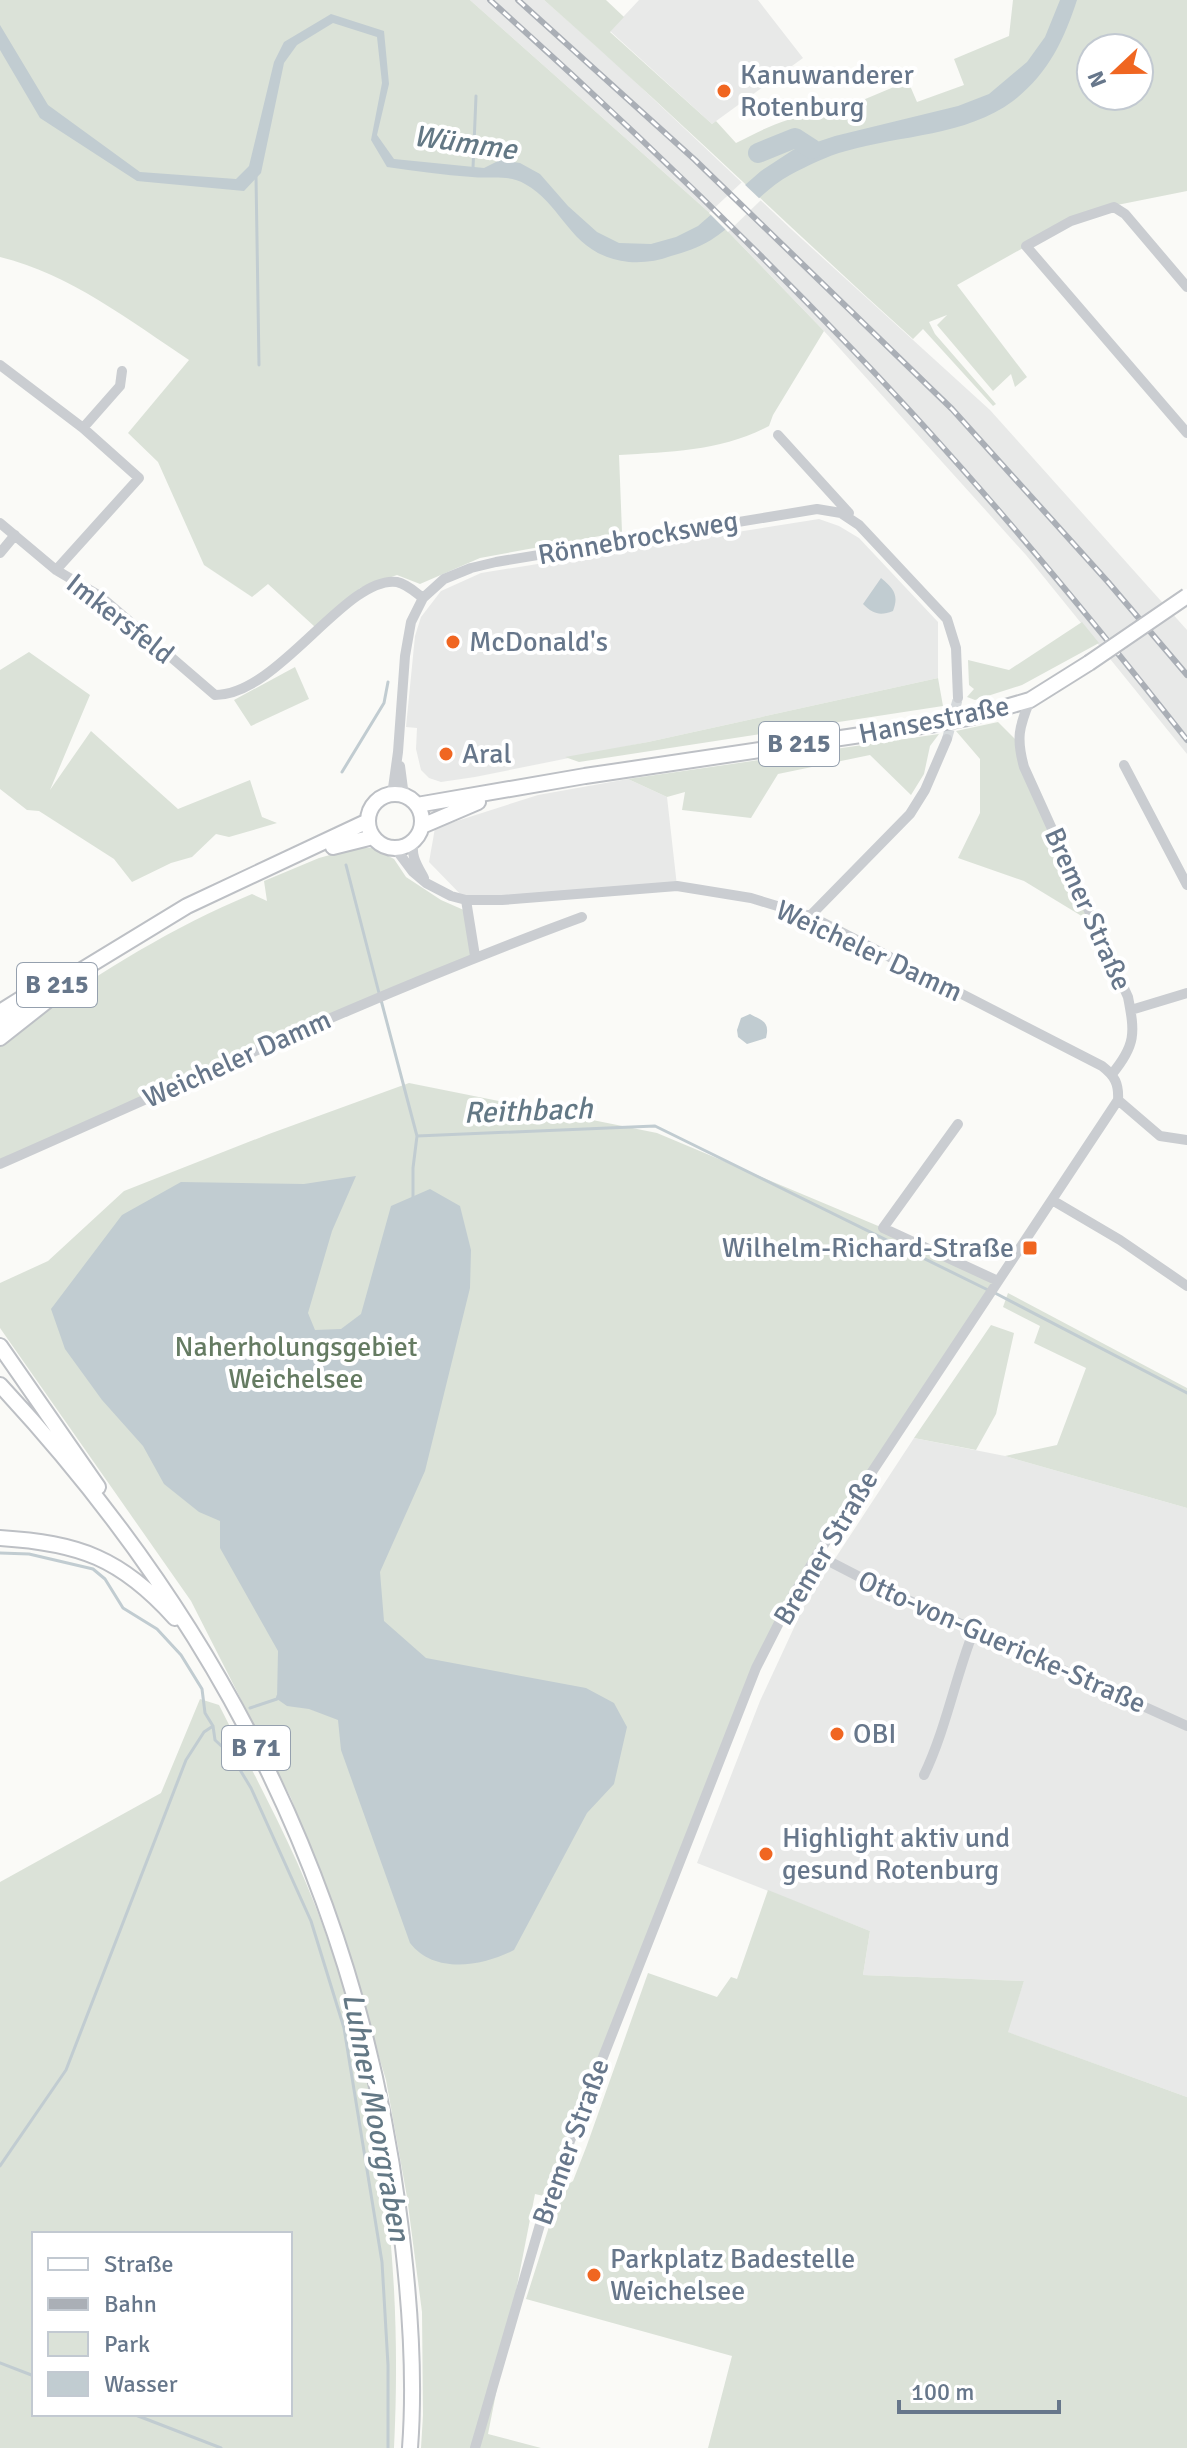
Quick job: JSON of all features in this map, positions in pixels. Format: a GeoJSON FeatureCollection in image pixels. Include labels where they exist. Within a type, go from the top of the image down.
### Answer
{"type":"FeatureCollection","features":[{"type":"Feature","properties":{"kind":"main road","name":"Hansestraße"},"geometry":{"type":"LineString","coordinates":[[412,801],[508,791],[609,772],[968,718],[1030,700],[1187,596]]}},
{"type":"Feature","properties":{"kind":"main road","name":"Hansestraße"},"geometry":{"type":"LineString","coordinates":[[422,826],[508,791]]}},
{"type":"Feature","properties":{"kind":"main road"},"geometry":{"type":"LineString","coordinates":[[389,795],[412,801],[422,816],[422,826],[414,841],[395,848],[384,846],[373,837],[368,821],[373,806],[389,795]]}},
{"type":"Feature","properties":{"kind":"main road","name":"B 215"},"geometry":{"type":"LineString","coordinates":[[0,1025],[31,1001],[187,906],[368,821]]}},
{"type":"Feature","properties":{"kind":"main road","name":"B 215"},"geometry":{"type":"LineString","coordinates":[[279,864],[356,839],[373,837]]}},
{"type":"Feature","properties":{"kind":"main road"},"geometry":{"type":"LineString","coordinates":[[0,1012],[116,948]]}},
{"type":"Feature","properties":{"kind":"main road"},"geometry":{"type":"LineString","coordinates":[[0,1038],[116,948]]}},
{"type":"Feature","properties":{"kind":"main road"},"geometry":{"type":"LineString","coordinates":[[0,1346],[90,1472],[124,1531]]}},
{"type":"Feature","properties":{"kind":"main road","name":"B 71"},"geometry":{"type":"LineString","coordinates":[[0,1385],[45,1433],[124,1531],[208,1657],[243,1720],[300,1842],[336,1938],[370,2057],[392,2165],[406,2268],[411,2345],[410,2448]]}},
{"type":"Feature","properties":{"kind":"main road"},"geometry":{"type":"LineString","coordinates":[[0,1538],[45,1541],[87,1552],[124,1571],[156,1597],[208,1657]]}},
{"type":"Feature","properties":{"kind":"street"},"geometry":{"type":"LineString","coordinates":[[1187,287],[1125,214],[1114,207],[1071,221],[1026,246],[1187,433]]}},
{"type":"Feature","properties":{"kind":"street","name":"Imkersfeld"},"geometry":{"type":"LineString","coordinates":[[0,365],[83,428],[139,478],[56,570],[100,596],[215,695],[230,695],[273,669],[297,651],[321,625],[372,588],[385,583],[401,583],[423,598]]}},
{"type":"Feature","properties":{"kind":"street"},"geometry":{"type":"LineString","coordinates":[[83,428],[120,386],[122,371]]}},
{"type":"Feature","properties":{"kind":"street","name":"Rönnebrocksweg"},"geometry":{"type":"LineString","coordinates":[[778,435],[947,619],[956,648],[958,698]]}},
{"type":"Feature","properties":{"kind":"street","name":"Rönnebrocksweg"},"geometry":{"type":"LineString","coordinates":[[423,598],[444,579],[471,568],[637,537],[817,509],[841,513],[859,525]]}},
{"type":"Feature","properties":{"kind":"street"},"geometry":{"type":"LineString","coordinates":[[0,523],[56,570]]}},
{"type":"Feature","properties":{"kind":"street"},"geometry":{"type":"LineString","coordinates":[[0,553],[15,535]]}},
{"type":"Feature","properties":{"kind":"street"},"geometry":{"type":"LineString","coordinates":[[389,795],[393,788],[398,752],[407,636],[423,598]]}},
{"type":"Feature","properties":{"kind":"street","name":"Bremer Straße"},"geometry":{"type":"LineString","coordinates":[[1030,700],[1018,732],[1024,767],[1125,985],[1131,1010],[1132,1045],[1112,1074]]}},
{"type":"Feature","properties":{"kind":"street"},"geometry":{"type":"LineString","coordinates":[[810,916],[910,814],[925,790],[947,739]]}},
{"type":"Feature","properties":{"kind":"street"},"geometry":{"type":"LineString","coordinates":[[398,752],[403,789],[412,801]]}},
{"type":"Feature","properties":{"kind":"street"},"geometry":{"type":"LineString","coordinates":[[1124,765],[1187,885]]}},
{"type":"Feature","properties":{"kind":"street"},"geometry":{"type":"LineString","coordinates":[[414,841],[414,859],[426,883]]}},
{"type":"Feature","properties":{"kind":"street","name":"Weicheler Damm"},"geometry":{"type":"LineString","coordinates":[[395,848],[413,872],[426,883],[466,900],[677,886],[751,898],[810,916],[1102,1066],[1112,1074]]}},
{"type":"Feature","properties":{"kind":"street"},"geometry":{"type":"LineString","coordinates":[[466,900],[475,956]]}},
{"type":"Feature","properties":{"kind":"street","name":"Weicheler Damm"},"geometry":{"type":"LineString","coordinates":[[0,1164],[371,1000],[475,956],[582,917]]}},
{"type":"Feature","properties":{"kind":"street"},"geometry":{"type":"LineString","coordinates":[[1131,1010],[1187,993]]}},
{"type":"Feature","properties":{"kind":"street"},"geometry":{"type":"LineString","coordinates":[[1112,1074],[1119,1091],[1118,1100],[1160,1136],[1187,1140]]}},
{"type":"Feature","properties":{"kind":"street","name":"Bremer Straße"},"geometry":{"type":"LineString","coordinates":[[475,2448],[548,2197],[756,1668],[817,1555],[1118,1100]]}},
{"type":"Feature","properties":{"kind":"street"},"geometry":{"type":"LineString","coordinates":[[958,1124],[883,1228],[996,1283]]}},
{"type":"Feature","properties":{"kind":"street"},"geometry":{"type":"LineString","coordinates":[[1052,1200],[1120,1240],[1187,1286]]}},
{"type":"Feature","properties":{"kind":"street","name":"Otto-von-Guericke-Straße"},"geometry":{"type":"LineString","coordinates":[[817,1555],[879,1587],[1187,1726]]}},
{"type":"Feature","properties":{"kind":"street"},"geometry":{"type":"LineString","coordinates":[[924,1775],[939,1745],[974,1630]]}},
{"type":"Feature","properties":{"kind":"shaded area"},"geometry":{"type":"Polygon","coordinates":[[[470,0],[544,0],[990,410],[1187,630],[1187,754],[1026,555],[824,331],[712,215],[470,0]]]}},
{"type":"Feature","properties":{"kind":"shaded area"},"geometry":{"type":"Polygon","coordinates":[[[639,0],[758,0],[803,58],[712,124],[610,31],[639,0]]]}},
{"type":"Feature","properties":{"kind":"shaded area"},"geometry":{"type":"Polygon","coordinates":[[[819,519],[859,538],[938,622],[938,678],[475,777],[441,782],[429,778],[421,770],[416,749],[417,728],[406,727],[415,636],[421,617],[441,591],[481,573],[819,519]]]}},
{"type":"Feature","properties":{"kind":"shaded area"},"geometry":{"type":"Polygon","coordinates":[[[628,779],[667,797],[677,886],[466,900],[429,862],[435,828],[538,795],[628,779]]]}},
{"type":"Feature","properties":{"kind":"shaded area"},"geometry":{"type":"Polygon","coordinates":[[[914,1438],[1005,1456],[1187,1508],[1187,2097],[1007,2032],[1024,1981],[863,1975],[870,1931],[697,1863],[760,1701],[804,1606],[914,1438]]]}},
{"type":"Feature","properties":{"kind":"green space"},"geometry":{"type":"Polygon","coordinates":[[[0,0],[470,0],[712,215],[824,331],[769,426],[715,445],[619,455],[622,532],[480,558],[420,584],[397,575],[360,588],[315,627],[268,584],[252,597],[204,565],[158,462],[128,433],[189,360],[75,287],[0,257],[0,0]]]}},
{"type":"Feature","properties":{"kind":"green space"},"geometry":{"type":"Polygon","coordinates":[[[544,0],[606,0],[624,17],[610,32],[712,124],[716,121],[736,143],[790,119],[824,116],[837,105],[844,108],[908,81],[917,102],[964,85],[954,59],[1009,36],[1013,0],[1187,0],[1187,191],[1107,207],[1071,221],[957,285],[1027,377],[1015,387],[1011,374],[993,391],[937,325],[947,315],[929,322],[935,334],[996,404],[993,406],[923,329],[913,339],[544,0]]]}},
{"type":"Feature","properties":{"kind":"green space"},"geometry":{"type":"Polygon","coordinates":[[[1082,622],[1099,643],[1022,685],[975,700],[967,697],[974,689],[969,685],[968,660],[1009,670],[1082,622]]]}},
{"type":"Feature","properties":{"kind":"green space"},"geometry":{"type":"Polygon","coordinates":[[[29,652],[90,695],[50,790],[91,731],[178,809],[250,780],[262,817],[277,823],[229,837],[216,834],[192,857],[171,863],[132,882],[114,859],[39,811],[27,810],[0,789],[0,670],[29,652]]]}},
{"type":"Feature","properties":{"kind":"green space"},"geometry":{"type":"Polygon","coordinates":[[[295,667],[309,699],[251,726],[234,700],[295,667]]]}},
{"type":"Feature","properties":{"kind":"green space"},"geometry":{"type":"Polygon","coordinates":[[[938,678],[943,706],[579,762],[565,757],[648,742],[938,678]]]}},
{"type":"Feature","properties":{"kind":"green space"},"geometry":{"type":"Polygon","coordinates":[[[998,722],[1018,742],[1098,926],[1024,881],[958,858],[980,813],[980,759],[956,731],[998,722]]]}},
{"type":"Feature","properties":{"kind":"green space"},"geometry":{"type":"Polygon","coordinates":[[[939,734],[930,746],[924,774],[911,795],[870,755],[778,774],[751,818],[682,810],[685,792],[667,797],[628,779],[939,734]]]}},
{"type":"Feature","properties":{"kind":"green space"},"geometry":{"type":"Polygon","coordinates":[[[355,848],[373,848],[394,859],[406,877],[441,900],[466,911],[475,956],[0,1164],[0,1045],[12,1033],[99,975],[188,924],[252,894],[267,901],[264,881],[319,858],[355,848]]]}},
{"type":"Feature","properties":{"kind":"green space","name":"Naherholungsgebiet Weichelsee"},"geometry":{"type":"Polygon","coordinates":[[[409,1083],[657,1133],[883,1228],[998,1281],[844,1513],[756,1668],[548,2197],[535,2194],[488,2434],[541,2448],[421,2448],[422,2312],[407,2197],[386,2080],[342,1933],[291,1798],[191,1601],[0,1328],[0,1283],[48,1261],[124,1191],[409,1083]]]}},
{"type":"Feature","properties":{"kind":"green space"},"geometry":{"type":"Polygon","coordinates":[[[1008,1293],[1187,1388],[1187,1508],[1005,1456],[1057,1445],[1086,1368],[1034,1343],[1040,1326],[1003,1307],[1008,1293]]]}},
{"type":"Feature","properties":{"kind":"green space"},"geometry":{"type":"Polygon","coordinates":[[[991,1325],[1014,1333],[996,1414],[976,1450],[914,1438],[991,1325]]]}},
{"type":"Feature","properties":{"kind":"green space"},"geometry":{"type":"Polygon","coordinates":[[[200,1699],[219,1705],[288,1842],[325,1931],[348,2002],[366,2075],[380,2149],[389,2224],[396,2373],[394,2448],[0,2448],[0,1882],[161,1793],[200,1699]]]}},
{"type":"Feature","properties":{"kind":"green space"},"geometry":{"type":"Polygon","coordinates":[[[768,1890],[870,1931],[863,1975],[1024,1981],[1008,2032],[1187,2097],[1187,2448],[708,2448],[732,2356],[526,2299],[561,2189],[573,2181],[648,1973],[717,1997],[731,1977],[737,1979],[768,1890]]]}},
{"type":"Feature","properties":{"kind":"water"},"geometry":{"type":"Polygon","coordinates":[[[1060,0],[1077,0],[1053,55],[1025,91],[995,113],[954,128],[824,158],[779,182],[706,243],[666,258],[640,262],[609,258],[593,250],[539,194],[519,181],[387,167],[371,140],[382,83],[377,37],[333,23],[297,45],[284,63],[261,173],[244,191],[137,181],[40,118],[0,50],[0,25],[48,105],[140,172],[236,179],[249,166],[274,62],[284,42],[331,14],[384,31],[389,84],[377,135],[394,159],[484,168],[500,160],[520,163],[540,174],[568,206],[597,232],[619,243],[651,244],[676,237],[698,226],[761,171],[793,150],[835,136],[958,106],[989,94],[1027,62],[1045,37],[1060,0]]]}},
{"type":"Feature","properties":{"kind":"water"},"geometry":{"type":"Polygon","coordinates":[[[881,578],[892,589],[895,601],[893,611],[880,614],[863,604],[881,578]]]}},
{"type":"Feature","properties":{"kind":"water"},"geometry":{"type":"Polygon","coordinates":[[[750,1014],[764,1023],[767,1033],[766,1038],[747,1044],[738,1037],[737,1030],[741,1018],[750,1014]]]}},
{"type":"Feature","properties":{"kind":"water"},"geometry":{"type":"Polygon","coordinates":[[[356,1176],[332,1231],[308,1313],[315,1330],[341,1329],[361,1314],[391,1206],[430,1189],[460,1206],[471,1250],[470,1288],[425,1471],[380,1572],[384,1621],[426,1658],[586,1688],[614,1703],[627,1727],[614,1784],[587,1813],[514,1950],[474,1963],[432,1960],[410,1943],[341,1750],[338,1720],[309,1709],[287,1706],[277,1699],[278,1651],[220,1548],[220,1521],[199,1512],[164,1484],[143,1446],[102,1400],[65,1349],[51,1309],[122,1215],[181,1182],[304,1184],[356,1176]]]}},
{"type":"Feature","properties":{"kind":"pier"},"geometry":{"type":"Polygon","coordinates":[[[742,182],[761,200],[728,232],[709,213],[742,182]]]}},
{"type":"Feature","properties":{"kind":"waterway","name":"Wümme"},"geometry":{"type":"LineString","coordinates":[[473,168],[476,96]]}},
{"type":"Feature","properties":{"kind":"waterway"},"geometry":{"type":"LineString","coordinates":[[758,153],[795,138],[812,149]]}},
{"type":"Feature","properties":{"kind":"waterway"},"geometry":{"type":"LineString","coordinates":[[256,176],[259,365]]}},
{"type":"Feature","properties":{"kind":"waterway"},"geometry":{"type":"LineString","coordinates":[[342,772],[384,703],[388,682]]}},
{"type":"Feature","properties":{"kind":"waterway"},"geometry":{"type":"LineString","coordinates":[[346,865],[379,993]]}},
{"type":"Feature","properties":{"kind":"waterway"},"geometry":{"type":"LineString","coordinates":[[381,1000],[417,1136]]}},
{"type":"Feature","properties":{"kind":"waterway","name":"Reithbach"},"geometry":{"type":"LineString","coordinates":[[413,1198],[417,1136],[655,1126],[988,1290]]}},
{"type":"Feature","properties":{"kind":"waterway","name":"Reithbach"},"geometry":{"type":"LineString","coordinates":[[995,1293],[1187,1393]]}},
{"type":"Feature","properties":{"kind":"waterway","name":"Luhner Moorgraben"},"geometry":{"type":"LineString","coordinates":[[0,1553],[29,1554],[93,1569],[105,1579],[123,1608],[157,1629],[181,1655],[202,1689],[205,1713],[213,1726],[215,1740],[231,1755],[251,1788],[311,1921],[344,2028],[382,2262],[388,2365],[388,2448]]}},
{"type":"Feature","properties":{"kind":"waterway","name":"Reithbach"},"geometry":{"type":"LineString","coordinates":[[250,1708],[278,1696]]}},
{"type":"Feature","properties":{"kind":"waterway"},"geometry":{"type":"LineString","coordinates":[[0,2166],[66,2070],[186,1760],[204,1732],[213,1726]]}},
{"type":"Feature","properties":{"kind":"waterway"},"geometry":{"type":"LineString","coordinates":[[0,2363],[32,2375]]}},
{"type":"Feature","properties":{"kind":"waterway"},"geometry":{"type":"LineString","coordinates":[[138,2416],[221,2448]]}},
{"type":"Feature","properties":{"kind":"tunnel"},"geometry":{"type":"LineString","coordinates":[[947,739],[958,698]]}},
{"type":"Feature","properties":{"kind":"railway"},"geometry":{"type":"LineString","coordinates":[[490,0],[719,215],[896,396],[1024,540],[1187,740]]}},
{"type":"Feature","properties":{"kind":"railway"},"geometry":{"type":"LineString","coordinates":[[518,0],[695,160],[952,409],[1187,675]]}},
{"type":"Feature","properties":{"kind":"place","name":"Kanuwanderer Rotenburg"},"geometry":{"type":"Point","coordinates":[724,91]}},
{"type":"Feature","properties":{"kind":"place","name":"McDonald's"},"geometry":{"type":"Point","coordinates":[453,642]}},
{"type":"Feature","properties":{"kind":"place","name":"Aral"},"geometry":{"type":"Point","coordinates":[446,754]}},
{"type":"Feature","properties":{"kind":"place","name":"Wilhelm-Richard-Straße"},"geometry":{"type":"Point","coordinates":[1030,1248]}},
{"type":"Feature","properties":{"kind":"place","name":"OBI"},"geometry":{"type":"Point","coordinates":[837,1734]}},
{"type":"Feature","properties":{"kind":"place","name":"Highlight aktiv und gesund Rotenburg"},"geometry":{"type":"Point","coordinates":[766,1854]}},
{"type":"Feature","properties":{"kind":"place","name":"Parkplatz Badestelle Weichelsee"},"geometry":{"type":"Point","coordinates":[594,2275]}}]}
